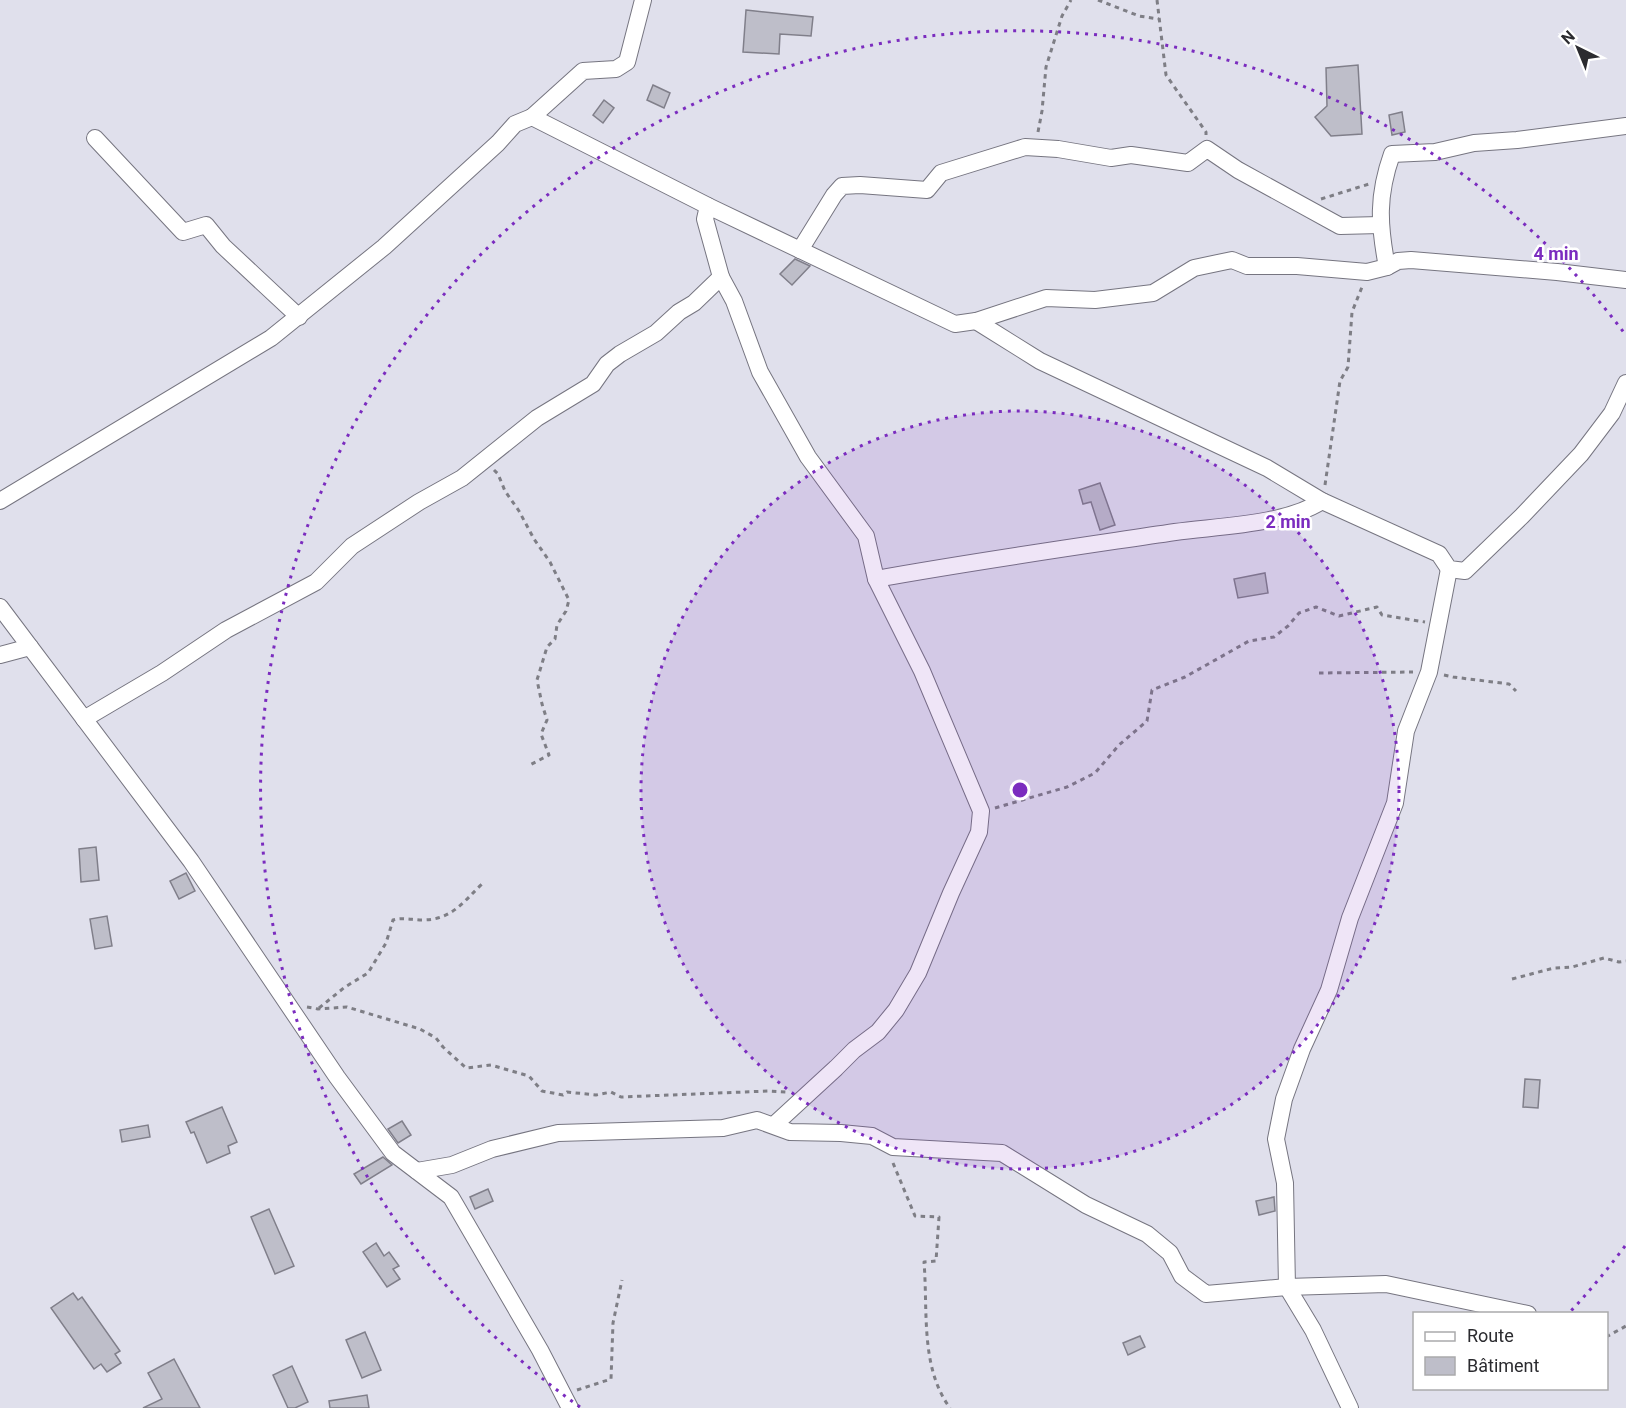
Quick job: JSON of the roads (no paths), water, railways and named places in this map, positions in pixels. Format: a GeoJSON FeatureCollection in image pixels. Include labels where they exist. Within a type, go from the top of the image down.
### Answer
{"type":"FeatureCollection","features":[{"type":"Feature","properties":{"kind":"street"},"geometry":{"type":"LineString","coordinates":[[0,501],[271,338],[384,247],[498,143],[515,124],[532,117],[584,71],[616,69],[627,62],[644,0]]}},
{"type":"Feature","properties":{"kind":"street"},"geometry":{"type":"LineString","coordinates":[[532,117],[708,206],[955,324],[976,321],[1046,297],[1095,300],[1153,294],[1194,268],[1232,260],[1247,266],[1297,266],[1367,272],[1387,267],[1398,261],[1411,260],[1626,280]]}},
{"type":"Feature","properties":{"kind":"street"},"geometry":{"type":"LineString","coordinates":[[1387,267],[1380,225],[1383,180],[1392,154],[1435,152],[1474,143],[1626,126]]}},
{"type":"Feature","properties":{"kind":"street"},"geometry":{"type":"LineString","coordinates":[[95,138],[183,232],[206,225],[223,246],[299,317]]}},
{"type":"Feature","properties":{"kind":"street"},"geometry":{"type":"LineString","coordinates":[[800,250],[842,186],[860,185],[927,190],[941,173],[1025,147],[1058,149],[1111,158],[1131,155],[1188,163],[1207,149],[1247,175],[1340,226],[1380,225]]}},
{"type":"Feature","properties":{"kind":"street"},"geometry":{"type":"LineString","coordinates":[[708,206],[705,219],[721,277],[734,301],[759,372],[808,457],[866,536],[876,579],[922,671],[981,811],[979,832],[918,973],[896,1010],[878,1032],[854,1050],[774,1125]]}},
{"type":"Feature","properties":{"kind":"street"},"geometry":{"type":"LineString","coordinates":[[84,718],[162,673],[226,630],[316,582],[352,546],[419,502],[462,478],[537,418],[593,384],[607,364],[656,333],[679,312],[694,303],[721,277]]}},
{"type":"Feature","properties":{"kind":"street"},"geometry":{"type":"LineString","coordinates":[[976,321],[1040,361],[1267,468],[1322,501],[1439,554],[1449,569],[1429,672],[1406,731],[1395,803],[1350,918],[1329,990],[1302,1049],[1284,1100],[1276,1139],[1285,1183],[1287,1287],[1312,1330],[1350,1408]]}},
{"type":"Feature","properties":{"kind":"street"},"geometry":{"type":"LineString","coordinates":[[1449,569],[1465,571],[1581,454],[1612,413],[1626,383]]}},
{"type":"Feature","properties":{"kind":"street"},"geometry":{"type":"LineString","coordinates":[[876,579],[1177,532],[1246,524],[1308,510],[1322,501]]}},
{"type":"Feature","properties":{"kind":"street"},"geometry":{"type":"LineString","coordinates":[[0,607],[191,861],[337,1077],[393,1153],[451,1197],[540,1350],[566,1401]]}},
{"type":"Feature","properties":{"kind":"street"},"geometry":{"type":"LineString","coordinates":[[0,655],[30,647]]}},
{"type":"Feature","properties":{"kind":"street"},"geometry":{"type":"LineString","coordinates":[[417,1171],[452,1165],[492,1149],[558,1133],[723,1128],[757,1120],[790,1132],[872,1136],[893,1148],[1002,1153],[1086,1205],[1147,1234],[1170,1253],[1182,1275],[1206,1294],[1287,1287],[1386,1284],[1519,1312]]}}]}
